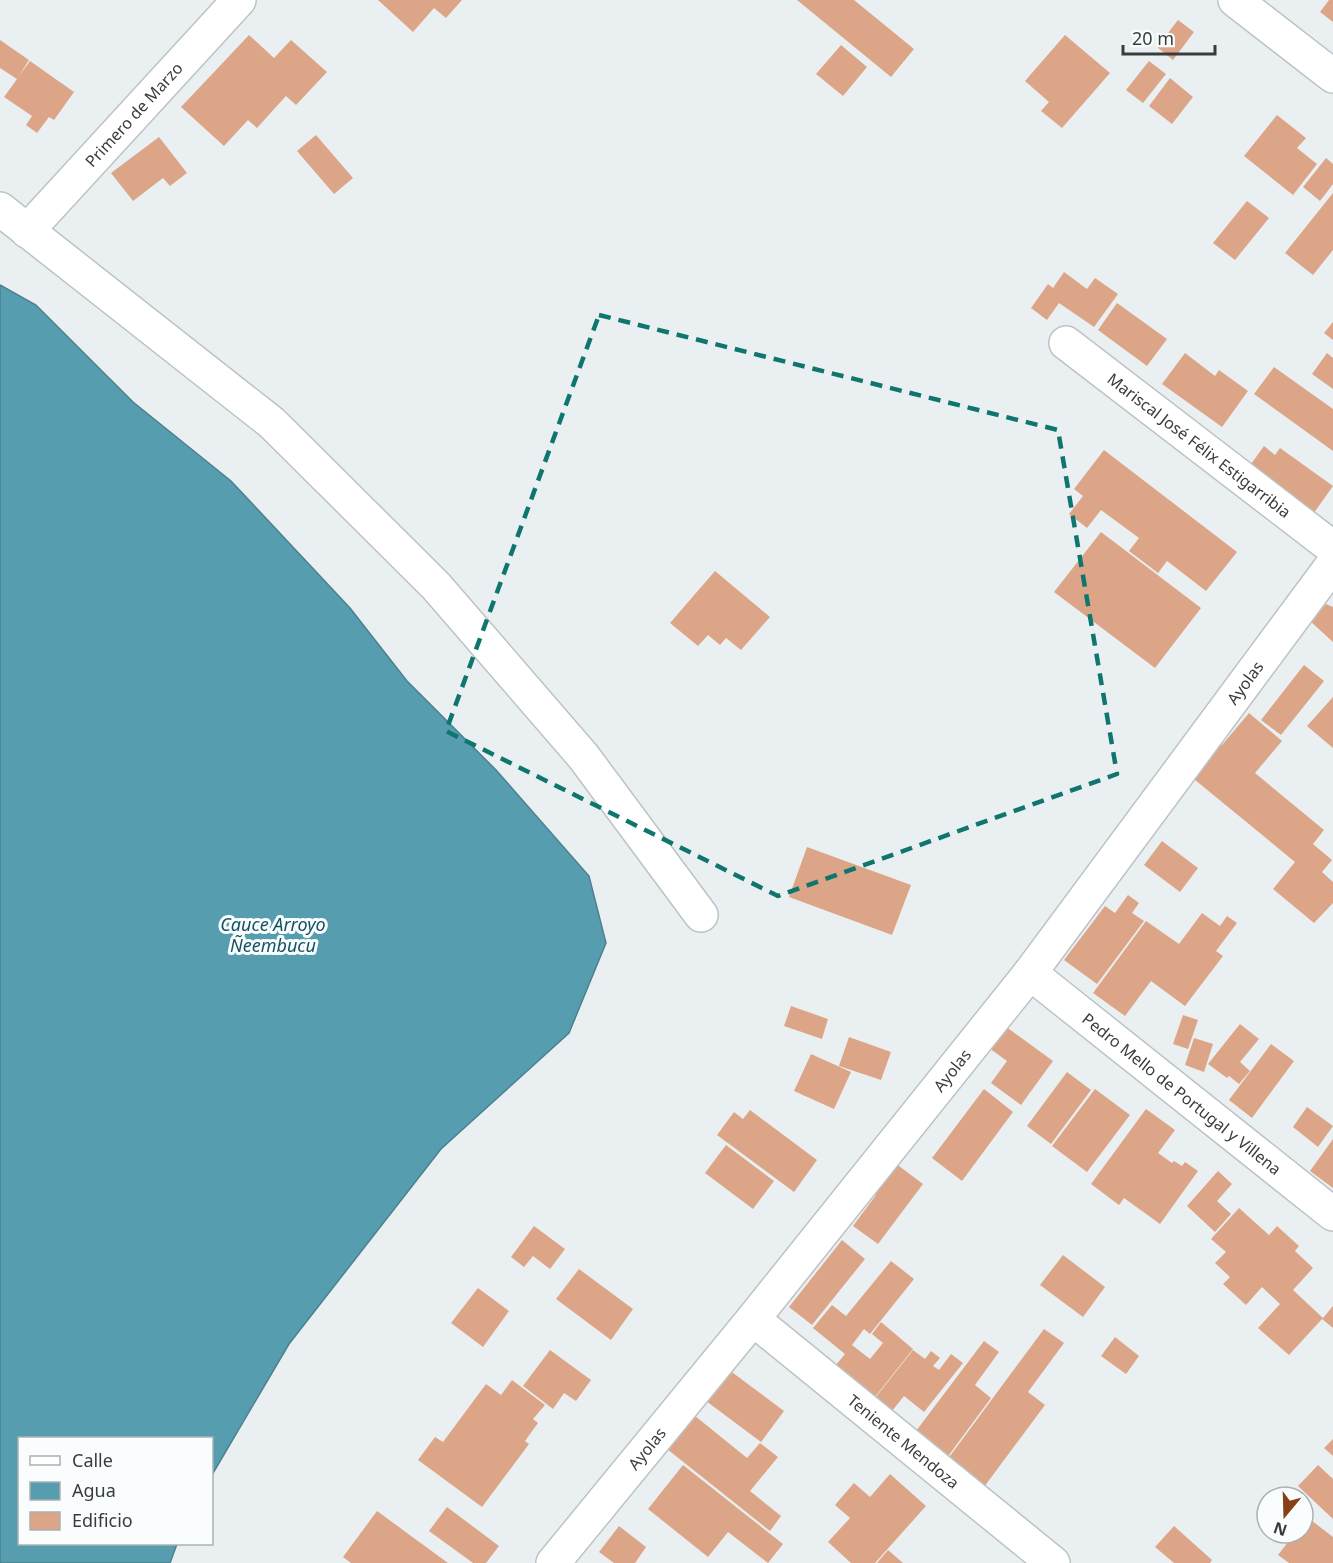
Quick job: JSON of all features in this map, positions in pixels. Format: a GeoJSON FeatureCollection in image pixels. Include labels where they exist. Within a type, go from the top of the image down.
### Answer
{"type":"FeatureCollection","features":[{"type":"Feature","properties":{"kind":"street","name":"Primero de Marzo"},"geometry":{"type":"LineString","coordinates":[[27,231],[239,0]]}},
{"type":"Feature","properties":{"kind":"street"},"geometry":{"type":"LineString","coordinates":[[1234,0],[1333,76]]}},
{"type":"Feature","properties":{"kind":"street"},"geometry":{"type":"LineString","coordinates":[[0,209],[272,423],[428,578],[583,756],[701,915]]}},
{"type":"Feature","properties":{"kind":"street","name":"Mariscal José Félix Estigarribia"},"geometry":{"type":"LineString","coordinates":[[1066,343],[1333,548]]}},
{"type":"Feature","properties":{"kind":"street","name":"Ayolas"},"geometry":{"type":"LineString","coordinates":[[553,1563],[753,1320],[1030,973],[1333,564]]}},
{"type":"Feature","properties":{"kind":"street","name":"Pedro Mello de Portugal y Villena"},"geometry":{"type":"LineString","coordinates":[[1030,973],[1333,1214]]}},
{"type":"Feature","properties":{"kind":"street","name":"Teniente Mendoza"},"geometry":{"type":"LineString","coordinates":[[753,1320],[1053,1563]]}},
{"type":"Feature","properties":{"kind":"highlighted area"},"geometry":{"type":"Polygon","coordinates":[[[599,315],[1058,430],[1117,774],[778,896],[446,731],[599,315]]]}},
{"type":"Feature","properties":{"kind":"water","name":"Cauce Arroyo Ñeembucu"},"geometry":{"type":"Polygon","coordinates":[[[0,285],[36,305],[133,402],[231,481],[350,608],[407,681],[496,770],[589,876],[606,943],[569,1033],[441,1149],[289,1344],[213,1473],[213,1437],[18,1437],[18,1545],[177,1545],[170,1563],[0,1563],[0,285]]]}},
{"type":"Feature","properties":{"kind":"building"},"geometry":{"type":"Polygon","coordinates":[[[378,0],[462,0],[446,18],[434,8],[413,32],[378,0]]]}},
{"type":"Feature","properties":{"kind":"building"},"geometry":{"type":"Polygon","coordinates":[[[797,0],[854,0],[914,49],[891,77],[797,0]]]}},
{"type":"Feature","properties":{"kind":"building"},"geometry":{"type":"Polygon","coordinates":[[[1329,0],[1333,0],[1333,22],[1320,12],[1329,0]]]}},
{"type":"Feature","properties":{"kind":"building"},"geometry":{"type":"Polygon","coordinates":[[[1178,20],[1194,32],[1173,60],[1157,47],[1178,20]]]}},
{"type":"Feature","properties":{"kind":"building"},"geometry":{"type":"Polygon","coordinates":[[[249,35],[274,58],[291,40],[327,72],[296,105],[286,96],[257,128],[248,120],[224,146],[181,107],[249,35]]]}},
{"type":"Feature","properties":{"kind":"building"},"geometry":{"type":"Polygon","coordinates":[[[1065,35],[1110,73],[1062,128],[1041,111],[1049,102],[1025,81],[1065,35]]]}},
{"type":"Feature","properties":{"kind":"building"},"geometry":{"type":"Polygon","coordinates":[[[0,40],[29,60],[19,76],[30,61],[74,92],[54,120],[49,117],[37,133],[26,125],[32,116],[4,97],[17,79],[0,68],[0,40]]]}},
{"type":"Feature","properties":{"kind":"building"},"geometry":{"type":"Polygon","coordinates":[[[841,45],[867,67],[843,96],[816,74],[841,45]]]}},
{"type":"Feature","properties":{"kind":"building"},"geometry":{"type":"Polygon","coordinates":[[[1149,61],[1166,74],[1143,103],[1126,90],[1149,61]]]}},
{"type":"Feature","properties":{"kind":"building"},"geometry":{"type":"Polygon","coordinates":[[[1170,78],[1193,97],[1172,124],[1149,106],[1170,78]]]}},
{"type":"Feature","properties":{"kind":"building"},"geometry":{"type":"Polygon","coordinates":[[[1277,115],[1306,138],[1297,148],[1317,164],[1293,195],[1244,156],[1277,115]]]}},
{"type":"Feature","properties":{"kind":"building"},"geometry":{"type":"Polygon","coordinates":[[[316,135],[353,178],[334,194],[297,151],[316,135]]]}},
{"type":"Feature","properties":{"kind":"building"},"geometry":{"type":"Polygon","coordinates":[[[159,137],[187,173],[170,186],[163,178],[133,201],[111,173],[159,137]]]}},
{"type":"Feature","properties":{"kind":"building"},"geometry":{"type":"Polygon","coordinates":[[[1326,158],[1333,164],[1333,184],[1320,201],[1303,187],[1326,158]]]}},
{"type":"Feature","properties":{"kind":"building"},"geometry":{"type":"Polygon","coordinates":[[[1333,193],[1333,250],[1313,275],[1285,253],[1333,193]]]}},
{"type":"Feature","properties":{"kind":"building"},"geometry":{"type":"Polygon","coordinates":[[[1247,201],[1269,218],[1235,260],[1213,243],[1247,201]]]}},
{"type":"Feature","properties":{"kind":"building"},"geometry":{"type":"Polygon","coordinates":[[[1064,272],[1087,289],[1095,278],[1118,294],[1094,327],[1059,303],[1047,320],[1031,308],[1048,284],[1053,288],[1064,272]]]}},
{"type":"Feature","properties":{"kind":"building"},"geometry":{"type":"Polygon","coordinates":[[[1117,303],[1167,339],[1147,366],[1098,330],[1117,303]]]}},
{"type":"Feature","properties":{"kind":"building"},"geometry":{"type":"Polygon","coordinates":[[[1333,322],[1333,340],[1324,333],[1333,322]]]}},
{"type":"Feature","properties":{"kind":"building"},"geometry":{"type":"Polygon","coordinates":[[[1185,353],[1215,376],[1219,370],[1248,391],[1222,427],[1162,384],[1185,353]]]}},
{"type":"Feature","properties":{"kind":"building"},"geometry":{"type":"Polygon","coordinates":[[[1327,353],[1333,358],[1333,389],[1312,374],[1327,353]]]}},
{"type":"Feature","properties":{"kind":"building"},"geometry":{"type":"Polygon","coordinates":[[[1274,367],[1333,409],[1333,451],[1254,394],[1274,367]]]}},
{"type":"Feature","properties":{"kind":"building"},"geometry":{"type":"Polygon","coordinates":[[[1264,446],[1275,455],[1280,448],[1333,486],[1311,517],[1246,471],[1264,446]]]}},
{"type":"Feature","properties":{"kind":"building"},"geometry":{"type":"Polygon","coordinates":[[[1104,450],[1237,552],[1206,591],[1167,561],[1158,573],[1129,551],[1139,538],[1101,510],[1087,528],[1069,514],[1083,496],[1074,489],[1104,450]]]}},
{"type":"Feature","properties":{"kind":"building"},"geometry":{"type":"Polygon","coordinates":[[[1101,532],[1201,608],[1155,668],[1054,592],[1101,532]]]}},
{"type":"Feature","properties":{"kind":"building"},"geometry":{"type":"Polygon","coordinates":[[[715,571],[770,617],[741,650],[726,638],[720,645],[708,635],[698,646],[670,623],[715,571]]]}},
{"type":"Feature","properties":{"kind":"building"},"geometry":{"type":"Polygon","coordinates":[[[1326,604],[1333,607],[1333,642],[1310,621],[1326,604]]]}},
{"type":"Feature","properties":{"kind":"building"},"geometry":{"type":"Polygon","coordinates":[[[1304,665],[1324,681],[1281,735],[1261,720],[1304,665]]]}},
{"type":"Feature","properties":{"kind":"building"},"geometry":{"type":"Polygon","coordinates":[[[1333,697],[1333,748],[1307,726],[1333,697]]]}},
{"type":"Feature","properties":{"kind":"building"},"geometry":{"type":"Polygon","coordinates":[[[1249,713],[1282,741],[1255,773],[1324,830],[1313,844],[1332,860],[1322,872],[1333,882],[1333,903],[1314,923],[1273,889],[1295,862],[1189,775],[1217,741],[1222,745],[1249,713]]]}},
{"type":"Feature","properties":{"kind":"building"},"geometry":{"type":"Polygon","coordinates":[[[1162,841],[1198,868],[1180,892],[1144,865],[1162,841]]]}},
{"type":"Feature","properties":{"kind":"building"},"geometry":{"type":"Polygon","coordinates":[[[807,847],[911,885],[892,935],[789,897],[807,847]]]}},
{"type":"Feature","properties":{"kind":"building"},"geometry":{"type":"Polygon","coordinates":[[[1128,895],[1139,903],[1132,913],[1144,921],[1097,984],[1064,960],[1105,906],[1115,913],[1128,895]]]}},
{"type":"Feature","properties":{"kind":"building"},"geometry":{"type":"Polygon","coordinates":[[[1202,913],[1220,926],[1227,916],[1237,923],[1216,951],[1223,956],[1185,1006],[1151,981],[1125,1016],[1093,993],[1146,921],[1179,944],[1202,913]]]}},
{"type":"Feature","properties":{"kind":"building"},"geometry":{"type":"Polygon","coordinates":[[[791,1006],[828,1019],[822,1039],[784,1026],[791,1006]]]}},
{"type":"Feature","properties":{"kind":"building"},"geometry":{"type":"Polygon","coordinates":[[[1183,1015],[1198,1020],[1188,1049],[1173,1044],[1183,1015]]]}},
{"type":"Feature","properties":{"kind":"building"},"geometry":{"type":"Polygon","coordinates":[[[1240,1024],[1259,1039],[1240,1062],[1250,1071],[1239,1084],[1208,1064],[1240,1024]]]}},
{"type":"Feature","properties":{"kind":"building"},"geometry":{"type":"Polygon","coordinates":[[[1005,1026],[1053,1061],[1021,1105],[991,1083],[1007,1061],[989,1048],[1005,1026]]]}},
{"type":"Feature","properties":{"kind":"building"},"geometry":{"type":"Polygon","coordinates":[[[849,1037],[891,1052],[881,1080],[839,1066],[849,1037]]]}},
{"type":"Feature","properties":{"kind":"building"},"geometry":{"type":"Polygon","coordinates":[[[1194,1038],[1213,1044],[1204,1072],[1185,1065],[1194,1038]]]}},
{"type":"Feature","properties":{"kind":"building"},"geometry":{"type":"Polygon","coordinates":[[[1271,1044],[1294,1061],[1252,1118],[1229,1100],[1271,1044]]]}},
{"type":"Feature","properties":{"kind":"building"},"geometry":{"type":"Polygon","coordinates":[[[811,1054],[851,1072],[834,1109],[794,1091],[811,1054]]]}},
{"type":"Feature","properties":{"kind":"building"},"geometry":{"type":"Polygon","coordinates":[[[1067,1072],[1091,1090],[1051,1144],[1027,1126],[1067,1072]]]}},
{"type":"Feature","properties":{"kind":"building"},"geometry":{"type":"Polygon","coordinates":[[[984,1089],[1013,1112],[962,1181],[932,1158],[984,1089]]]}},
{"type":"Feature","properties":{"kind":"building"},"geometry":{"type":"Polygon","coordinates":[[[1095,1089],[1130,1115],[1087,1172],[1052,1146],[1095,1089]]]}},
{"type":"Feature","properties":{"kind":"building"},"geometry":{"type":"Polygon","coordinates":[[[1307,1107],[1333,1126],[1318,1147],[1293,1127],[1307,1107]]]}},
{"type":"Feature","properties":{"kind":"building"},"geometry":{"type":"Polygon","coordinates":[[[1146,1109],[1175,1130],[1158,1153],[1172,1163],[1174,1161],[1182,1166],[1185,1162],[1198,1171],[1160,1224],[1124,1198],[1119,1205],[1091,1184],[1146,1109]]]}},
{"type":"Feature","properties":{"kind":"building"},"geometry":{"type":"Polygon","coordinates":[[[750,1110],[817,1160],[794,1192],[717,1135],[734,1112],[743,1119],[750,1110]]]}},
{"type":"Feature","properties":{"kind":"building"},"geometry":{"type":"Polygon","coordinates":[[[1333,1139],[1333,1188],[1310,1171],[1333,1139]]]}},
{"type":"Feature","properties":{"kind":"building"},"geometry":{"type":"Polygon","coordinates":[[[726,1145],[774,1181],[753,1209],[705,1173],[726,1145]]]}},
{"type":"Feature","properties":{"kind":"building"},"geometry":{"type":"Polygon","coordinates":[[[887,1157],[923,1184],[878,1244],[853,1226],[876,1195],[865,1187],[887,1157]]]}},
{"type":"Feature","properties":{"kind":"building"},"geometry":{"type":"Polygon","coordinates":[[[1218,1171],[1232,1184],[1217,1201],[1231,1214],[1215,1232],[1187,1206],[1218,1171]]]}},
{"type":"Feature","properties":{"kind":"building"},"geometry":{"type":"Polygon","coordinates":[[[1239,1208],[1269,1235],[1277,1226],[1299,1246],[1295,1251],[1313,1268],[1293,1290],[1323,1318],[1333,1306],[1333,1328],[1322,1319],[1289,1355],[1258,1328],[1280,1304],[1262,1287],[1246,1305],[1223,1284],[1230,1277],[1215,1263],[1226,1252],[1211,1239],[1239,1208]]]}},
{"type":"Feature","properties":{"kind":"building"},"geometry":{"type":"Polygon","coordinates":[[[534,1226],[565,1249],[550,1269],[533,1256],[524,1267],[511,1257],[534,1226]]]}},
{"type":"Feature","properties":{"kind":"building"},"geometry":{"type":"Polygon","coordinates":[[[842,1240],[865,1259],[812,1325],[789,1307],[842,1240]]]}},
{"type":"Feature","properties":{"kind":"building"},"geometry":{"type":"Polygon","coordinates":[[[1063,1255],[1105,1287],[1083,1317],[1040,1285],[1063,1255]]]}},
{"type":"Feature","properties":{"kind":"building"},"geometry":{"type":"Polygon","coordinates":[[[891,1261],[914,1279],[870,1334],[864,1329],[852,1345],[870,1359],[883,1343],[872,1334],[881,1322],[913,1349],[875,1397],[835,1366],[845,1354],[813,1328],[832,1305],[846,1316],[891,1261]]]}},
{"type":"Feature","properties":{"kind":"building"},"geometry":{"type":"Polygon","coordinates":[[[579,1269],[633,1309],[611,1340],[556,1299],[579,1269]]]}},
{"type":"Feature","properties":{"kind":"building"},"geometry":{"type":"Polygon","coordinates":[[[478,1288],[509,1311],[483,1347],[451,1323],[478,1288]]]}},
{"type":"Feature","properties":{"kind":"building"},"geometry":{"type":"Polygon","coordinates":[[[1044,1329],[1064,1343],[1028,1392],[1045,1405],[984,1487],[947,1460],[1044,1329]]]}},
{"type":"Feature","properties":{"kind":"building"},"geometry":{"type":"Polygon","coordinates":[[[1115,1337],[1139,1356],[1126,1374],[1101,1356],[1115,1337]]]}},
{"type":"Feature","properties":{"kind":"building"},"geometry":{"type":"Polygon","coordinates":[[[984,1341],[999,1352],[975,1385],[991,1398],[946,1459],[913,1435],[984,1341]]]}},
{"type":"Feature","properties":{"kind":"building"},"geometry":{"type":"Polygon","coordinates":[[[550,1350],[591,1380],[576,1401],[564,1393],[553,1409],[523,1386],[550,1350]]]}},
{"type":"Feature","properties":{"kind":"building"},"geometry":{"type":"Polygon","coordinates":[[[913,1350],[925,1359],[931,1351],[940,1358],[933,1366],[939,1370],[951,1354],[963,1363],[924,1412],[904,1396],[892,1411],[875,1398],[913,1350]]]}},
{"type":"Feature","properties":{"kind":"building"},"geometry":{"type":"Polygon","coordinates":[[[725,1367],[784,1411],[761,1442],[702,1398],[725,1367]]]}},
{"type":"Feature","properties":{"kind":"building"},"geometry":{"type":"Polygon","coordinates":[[[512,1380],[545,1405],[533,1419],[538,1423],[525,1441],[529,1444],[482,1507],[418,1460],[435,1437],[443,1442],[486,1384],[501,1395],[512,1380]]]}},
{"type":"Feature","properties":{"kind":"building"},"geometry":{"type":"Polygon","coordinates":[[[684,1407],[747,1458],[760,1443],[778,1457],[750,1491],[781,1516],[770,1531],[657,1441],[684,1407]]]}},
{"type":"Feature","properties":{"kind":"building"},"geometry":{"type":"Polygon","coordinates":[[[1333,1439],[1333,1456],[1324,1448],[1333,1439]]]}},
{"type":"Feature","properties":{"kind":"building"},"geometry":{"type":"Polygon","coordinates":[[[683,1465],[783,1544],[768,1563],[728,1532],[708,1557],[648,1509],[683,1465]]]}},
{"type":"Feature","properties":{"kind":"building"},"geometry":{"type":"Polygon","coordinates":[[[1318,1465],[1333,1479],[1333,1519],[1315,1502],[1315,1485],[1299,1485],[1318,1465]]]}},
{"type":"Feature","properties":{"kind":"building"},"geometry":{"type":"Polygon","coordinates":[[[890,1474],[926,1506],[875,1563],[851,1563],[828,1542],[850,1518],[835,1505],[854,1483],[870,1497],[890,1474]]]}},
{"type":"Feature","properties":{"kind":"building"},"geometry":{"type":"Polygon","coordinates":[[[447,1507],[499,1546],[486,1563],[473,1563],[429,1531],[447,1507]]]}},
{"type":"Feature","properties":{"kind":"building"},"geometry":{"type":"Polygon","coordinates":[[[377,1511],[448,1563],[351,1563],[343,1557],[377,1511]]]}},
{"type":"Feature","properties":{"kind":"building"},"geometry":{"type":"Polygon","coordinates":[[[1315,1523],[1333,1537],[1333,1563],[1289,1563],[1278,1555],[1286,1545],[1315,1545],[1315,1523]]]}},
{"type":"Feature","properties":{"kind":"building"},"geometry":{"type":"Polygon","coordinates":[[[619,1526],[646,1547],[635,1563],[614,1563],[599,1552],[619,1526]]]}},
{"type":"Feature","properties":{"kind":"building"},"geometry":{"type":"Polygon","coordinates":[[[1174,1526],[1212,1560],[1210,1563],[1174,1563],[1155,1547],[1174,1526]]]}},
{"type":"Feature","properties":{"kind":"building"},"geometry":{"type":"Polygon","coordinates":[[[888,1550],[903,1563],[877,1563],[888,1550]]]}}]}
